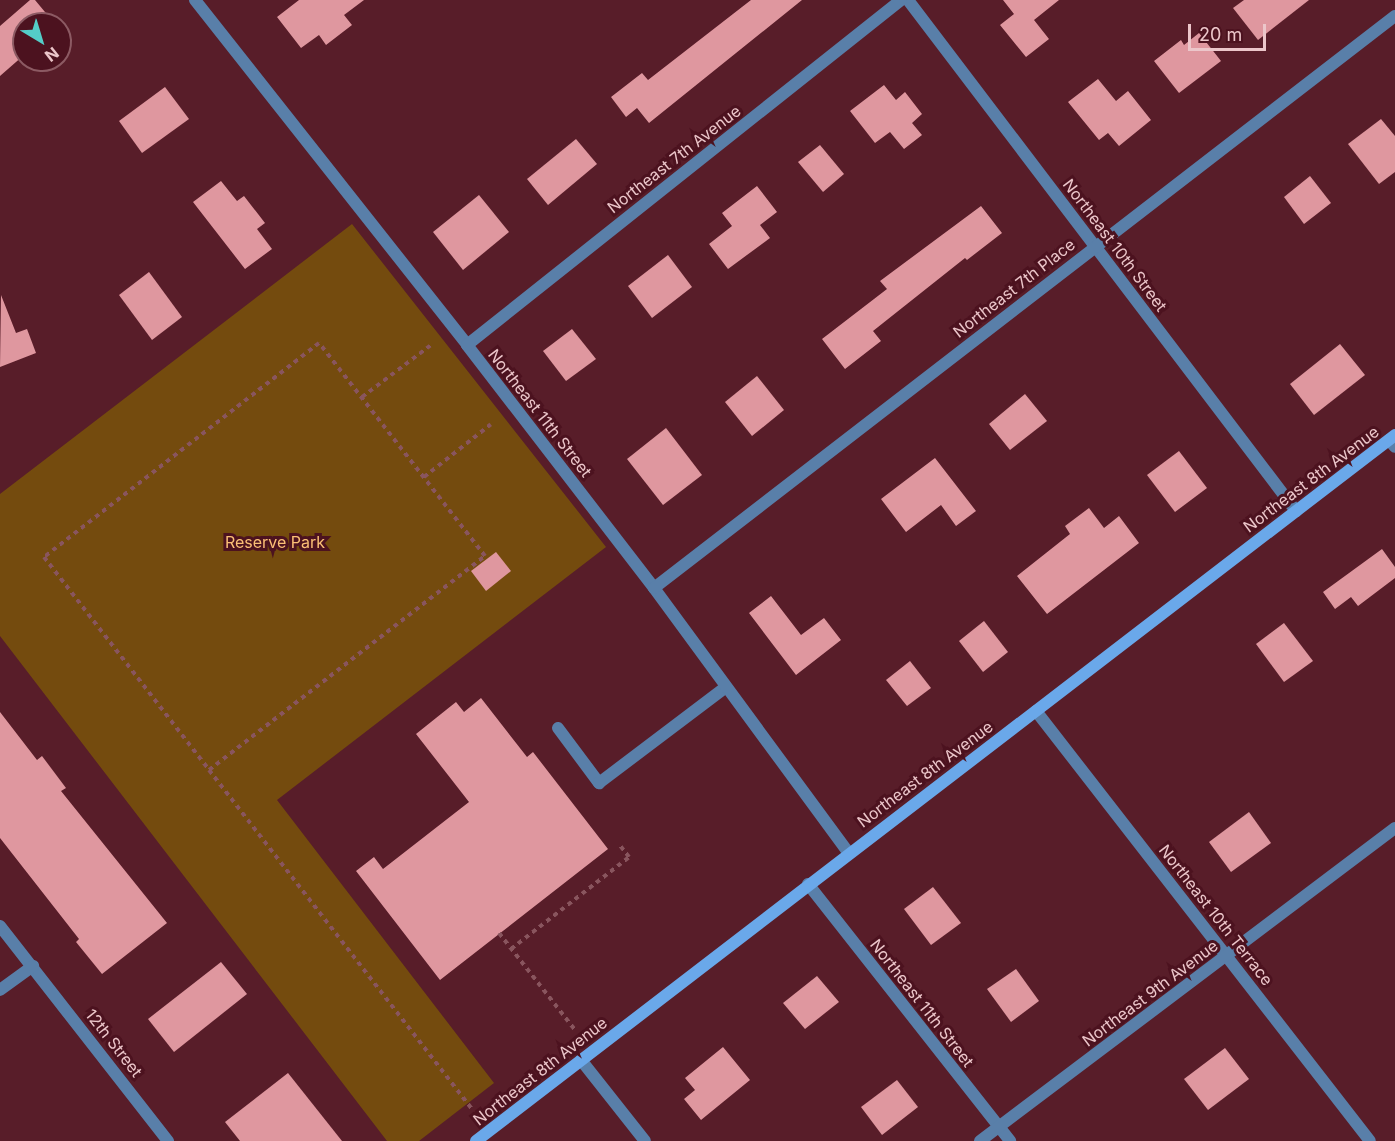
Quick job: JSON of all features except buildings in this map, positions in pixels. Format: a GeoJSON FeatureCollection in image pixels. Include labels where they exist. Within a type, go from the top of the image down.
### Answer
{"type":"FeatureCollection","features":[{"type":"Feature","properties":{"kind":"street","name":"Northeast 11th Street"},"geometry":{"type":"LineString","coordinates":[[195,0],[467,345],[654,588],[849,853]]}},
{"type":"Feature","properties":{"kind":"street","name":"Northeast 7th Avenue"},"geometry":{"type":"LineString","coordinates":[[467,345],[901,0]]}},
{"type":"Feature","properties":{"kind":"street","name":"Northeast 10th Street"},"geometry":{"type":"LineString","coordinates":[[908,0],[1296,511]]}},
{"type":"Feature","properties":{"kind":"street","name":"Northeast 7th Place"},"geometry":{"type":"LineString","coordinates":[[654,588],[1395,16]]}},
{"type":"Feature","properties":{"kind":"street","name":"Northeast 8th Avenue"},"geometry":{"type":"LineString","coordinates":[[476,1141],[1296,511],[1393,441]]}},
{"type":"Feature","properties":{"kind":"street"},"geometry":{"type":"LineString","coordinates":[[558,728],[599,783],[726,687]]}},
{"type":"Feature","properties":{"kind":"street","name":"Northeast 10th Terrace"},"geometry":{"type":"LineString","coordinates":[[1036,711],[1370,1141]]}},
{"type":"Feature","properties":{"kind":"street","name":"Northeast 9th Avenue"},"geometry":{"type":"LineString","coordinates":[[981,1141],[1395,828]]}},
{"type":"Feature","properties":{"kind":"street","name":"Northeast 11th Street"},"geometry":{"type":"LineString","coordinates":[[808,884],[1010,1141]]}},
{"type":"Feature","properties":{"kind":"street","name":"12th Street"},"geometry":{"type":"LineString","coordinates":[[0,926],[168,1141]]}},
{"type":"Feature","properties":{"kind":"street"},"geometry":{"type":"LineString","coordinates":[[0,990],[33,966]]}},
{"type":"Feature","properties":{"kind":"street"},"geometry":{"type":"LineString","coordinates":[[581,1060],[645,1141]]}},
{"type":"Feature","properties":{"kind":"path"},"geometry":{"type":"LineString","coordinates":[[209,770],[485,556],[319,343],[44,557],[209,770],[472,1109]]}},
{"type":"Feature","properties":{"kind":"path"},"geometry":{"type":"LineString","coordinates":[[362,398],[431,345]]}},
{"type":"Feature","properties":{"kind":"path"},"geometry":{"type":"LineString","coordinates":[[423,477],[491,424]]}},
{"type":"Feature","properties":{"kind":"path"},"geometry":{"type":"LineString","coordinates":[[511,949],[629,857],[619,844]]}},
{"type":"Feature","properties":{"kind":"path"},"geometry":{"type":"LineString","coordinates":[[500,933],[575,1030]]}},
{"type":"Feature","properties":{"kind":"green space","name":"Reserve Park"},"geometry":{"type":"Polygon","coordinates":[[[352,224],[606,547],[277,800],[494,1083],[419,1141],[387,1141],[0,636],[0,494],[352,224]]]}}]}
